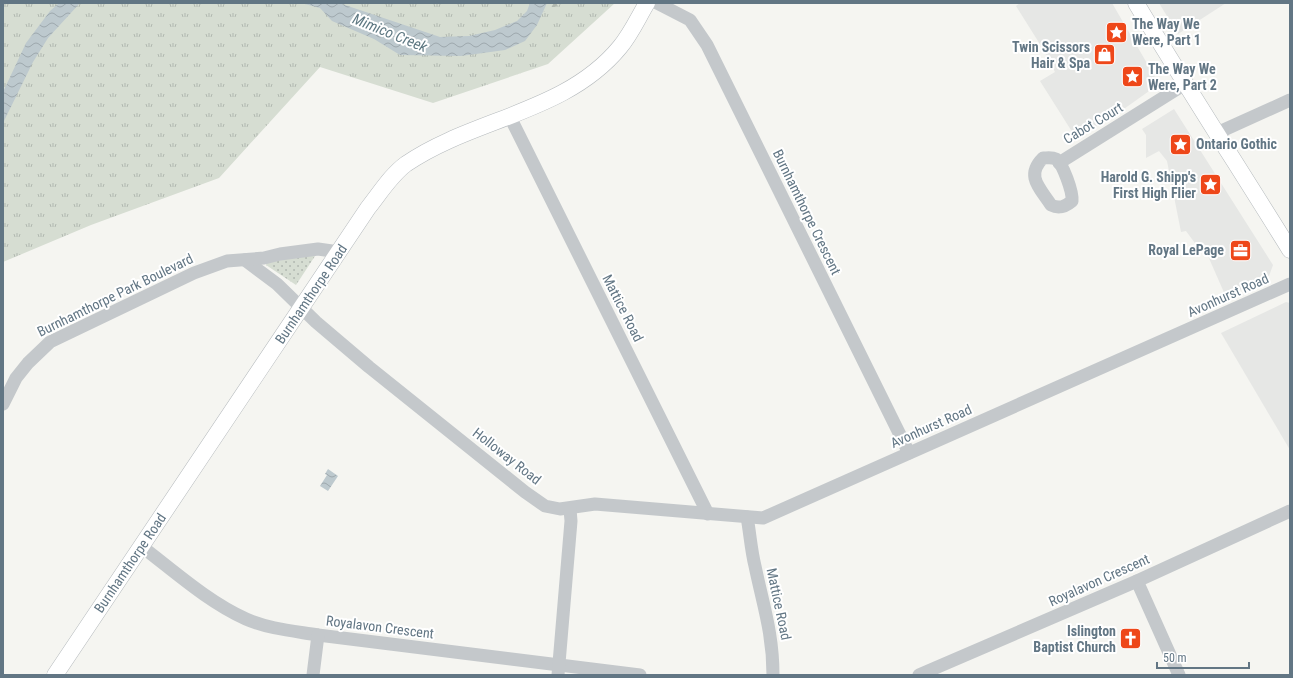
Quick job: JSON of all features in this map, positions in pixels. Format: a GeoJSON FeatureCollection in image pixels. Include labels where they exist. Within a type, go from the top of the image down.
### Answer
{"type":"FeatureCollection","features":[{"type":"Feature","properties":{"kind":"main road","name":"Burnhamthorpe Road"},"geometry":{"type":"LineString","coordinates":[[55,675],[368,208],[405,166],[451,139],[510,117],[564,92],[608,60],[631,32],[646,3]]}},
{"type":"Feature","properties":{"kind":"main road"},"geometry":{"type":"LineString","coordinates":[[1136,3],[1185,84],[1290,250]]}},
{"type":"Feature","properties":{"kind":"street","name":"Burnhamthorpe Crescent"},"geometry":{"type":"LineString","coordinates":[[657,3],[690,20],[707,45],[909,453]]}},
{"type":"Feature","properties":{"kind":"street","name":"Cabot Court"},"geometry":{"type":"LineString","coordinates":[[1059,163],[1185,84]]}},
{"type":"Feature","properties":{"kind":"street"},"geometry":{"type":"LineString","coordinates":[[1217,133],[1290,100]]}},
{"type":"Feature","properties":{"kind":"street","name":"Mattice Road"},"geometry":{"type":"LineString","coordinates":[[510,117],[708,514]]}},
{"type":"Feature","properties":{"kind":"street","name":"Burnhamthorpe Park Boulevard"},"geometry":{"type":"LineString","coordinates":[[3,404],[16,378],[28,362],[50,342],[212,265],[227,261],[245,260],[318,249],[339,252]]}},
{"type":"Feature","properties":{"kind":"street"},"geometry":{"type":"LineString","coordinates":[[245,260],[277,284],[301,308]]}},
{"type":"Feature","properties":{"kind":"street","name":"Avonhurst Road"},"geometry":{"type":"LineString","coordinates":[[570,509],[596,504],[763,518],[1290,284]]}},
{"type":"Feature","properties":{"kind":"street","name":"Holloway Road"},"geometry":{"type":"LineString","coordinates":[[301,308],[369,367],[525,492],[545,506],[570,509]]}},
{"type":"Feature","properties":{"kind":"street"},"geometry":{"type":"LineString","coordinates":[[559,670],[570,509]]}},
{"type":"Feature","properties":{"kind":"street","name":"Royalavon Crescent"},"geometry":{"type":"LineString","coordinates":[[920,675],[1137,581],[1290,511]]}},
{"type":"Feature","properties":{"kind":"street","name":"Mattice Road"},"geometry":{"type":"LineString","coordinates":[[747,517],[754,565],[770,627],[773,655],[773,675]]}},
{"type":"Feature","properties":{"kind":"street","name":"Royalavon Crescent"},"geometry":{"type":"LineString","coordinates":[[141,546],[234,613],[272,628],[559,670],[640,675]]}},
{"type":"Feature","properties":{"kind":"street"},"geometry":{"type":"LineString","coordinates":[[1137,581],[1179,675]]}},
{"type":"Feature","properties":{"kind":"street"},"geometry":{"type":"LineString","coordinates":[[313,675],[318,635]]}},
{"type":"Feature","properties":{"kind":"shaded area"},"geometry":{"type":"Polygon","coordinates":[[[1020,3],[1112,3],[1159,84],[1121,111],[1076,138],[1040,81],[1055,72],[1043,49],[1016,6],[1020,3]]]}},
{"type":"Feature","properties":{"kind":"shaded area"},"geometry":{"type":"Polygon","coordinates":[[[1159,3],[1226,3],[1178,34],[1159,3]]]}},
{"type":"Feature","properties":{"kind":"shaded area"},"geometry":{"type":"Polygon","coordinates":[[[1174,109],[1273,265],[1269,276],[1226,297],[1208,256],[1203,254],[1186,231],[1181,232],[1167,161],[1159,151],[1146,158],[1146,135],[1142,129],[1174,109]]]}},
{"type":"Feature","properties":{"kind":"shaded area"},"geometry":{"type":"Polygon","coordinates":[[[1286,302],[1290,303],[1290,450],[1221,333],[1286,302]]]}},
{"type":"Feature","properties":{"kind":"green space"},"geometry":{"type":"Polygon","coordinates":[[[3,3],[615,3],[548,64],[433,103],[320,67],[219,178],[91,225],[3,262],[3,3]]]}},
{"type":"Feature","properties":{"kind":"green space"},"geometry":{"type":"Polygon","coordinates":[[[516,3],[562,3],[545,12],[516,3]]]}},
{"type":"Feature","properties":{"kind":"green space"},"geometry":{"type":"Polygon","coordinates":[[[319,250],[296,285],[266,265],[269,256],[319,250]]]}},
{"type":"Feature","properties":{"kind":"water"},"geometry":{"type":"Polygon","coordinates":[[[59,3],[80,3],[48,38],[33,62],[3,123],[3,92],[26,43],[50,11],[59,3]]]}},
{"type":"Feature","properties":{"kind":"water","name":"Mimico Creek"},"geometry":{"type":"Polygon","coordinates":[[[301,3],[339,3],[440,37],[469,36],[495,30],[517,21],[527,11],[530,3],[547,3],[537,25],[525,41],[505,50],[461,56],[400,55],[374,39],[332,21],[320,8],[301,3]]]}},
{"type":"Feature","properties":{"kind":"water"},"geometry":{"type":"Polygon","coordinates":[[[328,469],[338,476],[328,491],[320,486],[327,475],[325,474],[328,469]]]}},
{"type":"Feature","properties":{"kind":"place","name":"The Way We Were, Part 1"},"geometry":{"type":"Point","coordinates":[1116,32]}},
{"type":"Feature","properties":{"kind":"place","name":"Twin Scissors Hair & Spa"},"geometry":{"type":"Point","coordinates":[1105,55]}},
{"type":"Feature","properties":{"kind":"place","name":"The Way We Were, Part 2"},"geometry":{"type":"Point","coordinates":[1132,77]}},
{"type":"Feature","properties":{"kind":"place","name":"Ontario Gothic"},"geometry":{"type":"Point","coordinates":[1181,144]}},
{"type":"Feature","properties":{"kind":"place","name":"Harold G. Shipp's First High Flier"},"geometry":{"type":"Point","coordinates":[1211,185]}},
{"type":"Feature","properties":{"kind":"place","name":"Royal LePage"},"geometry":{"type":"Point","coordinates":[1240,250]}},
{"type":"Feature","properties":{"kind":"place","name":"Islington Baptist Church"},"geometry":{"type":"Point","coordinates":[1131,639]}}]}
